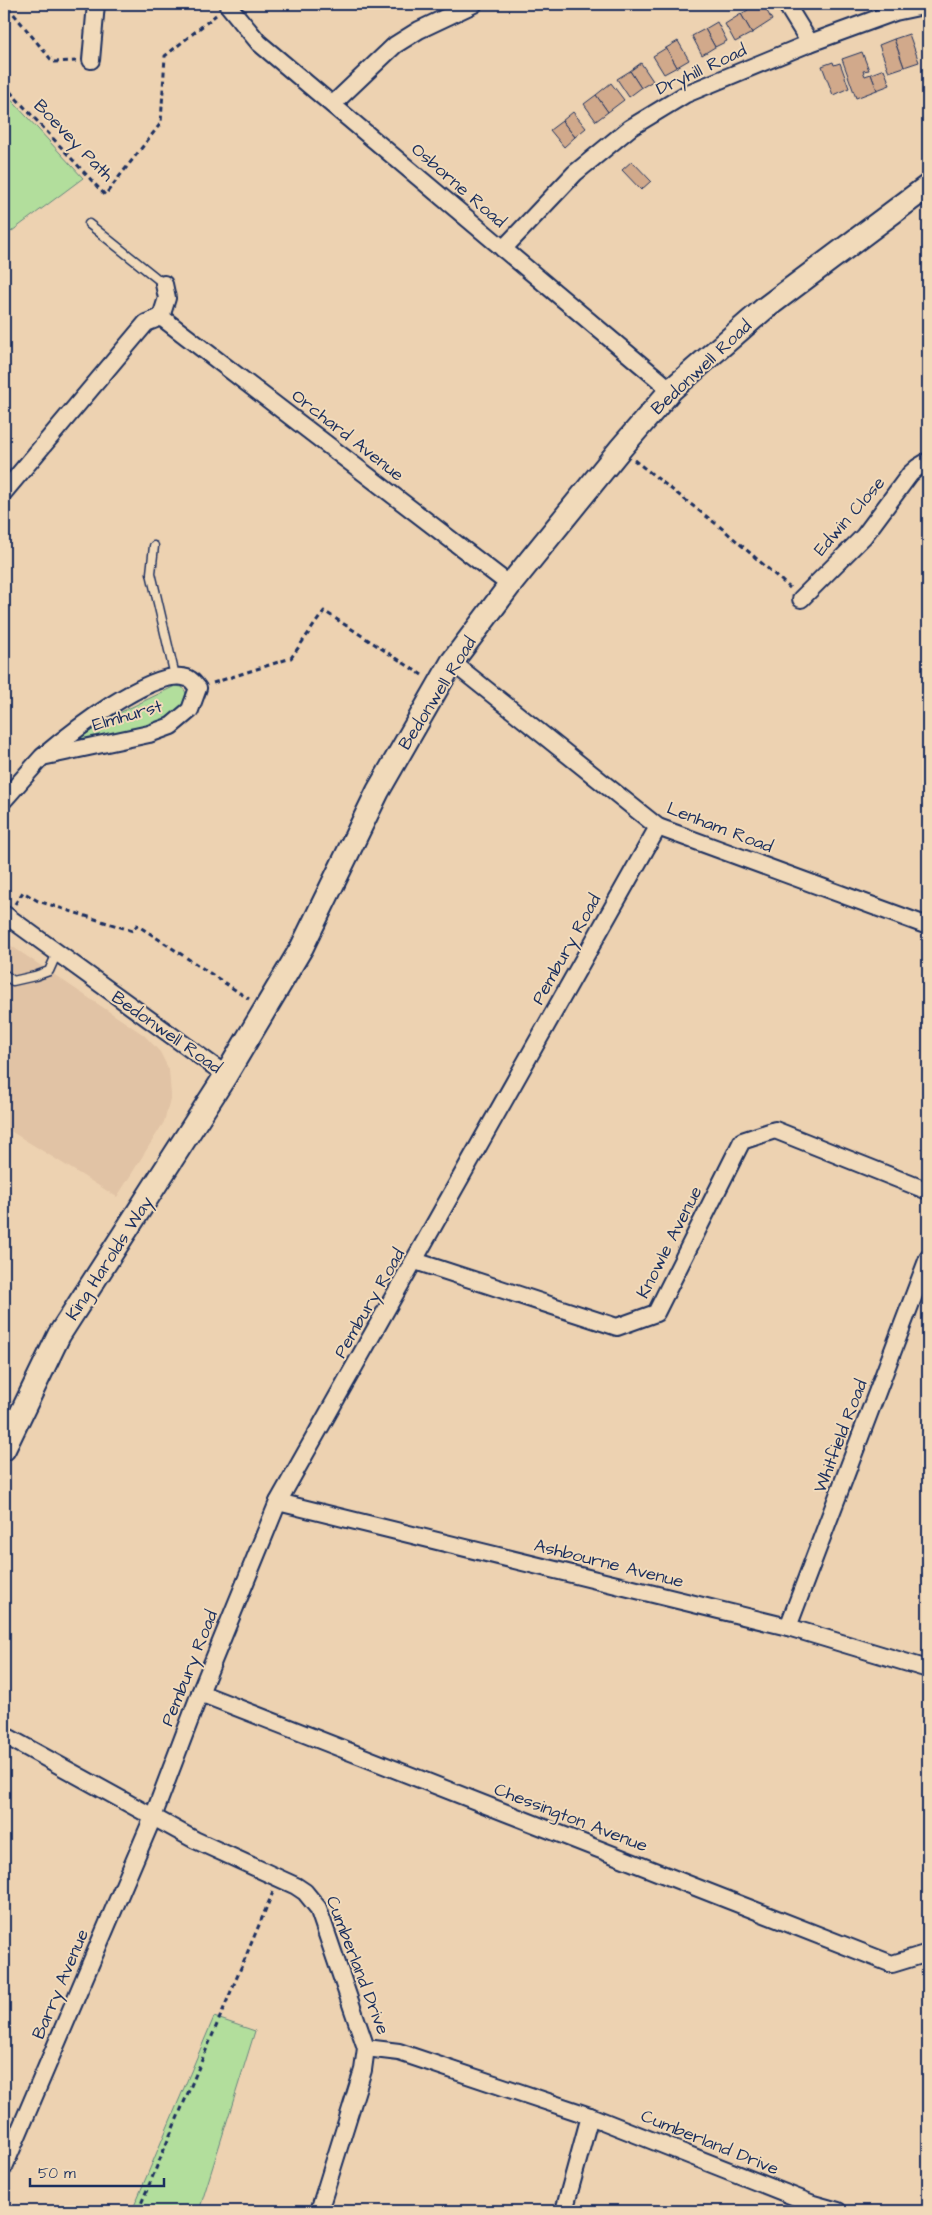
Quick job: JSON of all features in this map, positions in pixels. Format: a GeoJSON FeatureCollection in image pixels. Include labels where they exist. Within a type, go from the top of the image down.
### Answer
{"type":"FeatureCollection","features":[{"type":"Feature","properties":{"kind":"street"},"geometry":{"type":"LineString","coordinates":[[90,60],[96,4]]}},
{"type":"Feature","properties":{"kind":"street","name":"Osborne Road"},"geometry":{"type":"LineString","coordinates":[[227,4],[259,43],[671,390]]}},
{"type":"Feature","properties":{"kind":"street"},"geometry":{"type":"LineString","coordinates":[[333,104],[395,45],[419,30],[474,4]]}},
{"type":"Feature","properties":{"kind":"street"},"geometry":{"type":"LineString","coordinates":[[786,4],[810,43]]}},
{"type":"Feature","properties":{"kind":"street","name":"Dryhill Road"},"geometry":{"type":"LineString","coordinates":[[503,249],[575,173],[630,128],[686,94],[810,43],[896,12],[928,5]]}},
{"type":"Feature","properties":{"kind":"street","name":"Bedonwell Road"},"geometry":{"type":"LineString","coordinates":[[5,916],[226,1075],[302,947],[378,791],[438,685],[452,662],[510,585],[621,448],[671,390],[764,309],[928,186]]}},
{"type":"Feature","properties":{"kind":"street"},"geometry":{"type":"LineString","coordinates":[[4,492],[146,323],[161,317],[167,298],[164,284]]}},
{"type":"Feature","properties":{"kind":"street","name":"Orchard Avenue"},"geometry":{"type":"LineString","coordinates":[[161,317],[510,585]]}},
{"type":"Feature","properties":{"kind":"street","name":"Edwin Close"},"geometry":{"type":"LineString","coordinates":[[801,599],[864,536],[910,474],[928,461]]}},
{"type":"Feature","properties":{"kind":"street","name":"Lenham Road"},"geometry":{"type":"LineString","coordinates":[[452,662],[658,827],[928,926]]}},
{"type":"Feature","properties":{"kind":"street","name":"Elmhurst"},"geometry":{"type":"LineString","coordinates":[[4,800],[42,757],[79,726],[144,686],[175,676],[189,678],[198,688],[190,710],[171,726],[149,734],[42,757]]}},
{"type":"Feature","properties":{"kind":"street","name":"Pembury Road"},"geometry":{"type":"LineString","coordinates":[[153,1817],[200,1693],[278,1502],[415,1262],[658,827]]}},
{"type":"Feature","properties":{"kind":"street","name":"King Harolds Way"},"geometry":{"type":"LineString","coordinates":[[4,1449],[10,1419],[59,1335],[226,1075]]}},
{"type":"Feature","properties":{"kind":"street","name":"Knowle Avenue"},"geometry":{"type":"LineString","coordinates":[[415,1262],[616,1327],[656,1313],[742,1140],[774,1130],[928,1190]]}},
{"type":"Feature","properties":{"kind":"street","name":"Whitfield Road"},"geometry":{"type":"LineString","coordinates":[[788,1627],[928,1258]]}},
{"type":"Feature","properties":{"kind":"street","name":"Ashbourne Avenue"},"geometry":{"type":"LineString","coordinates":[[278,1502],[788,1627],[928,1668]]}},
{"type":"Feature","properties":{"kind":"street","name":"Chessington Avenue"},"geometry":{"type":"LineString","coordinates":[[200,1693],[892,1964],[928,1953]]}},
{"type":"Feature","properties":{"kind":"street","name":"Cumberland Drive"},"geometry":{"type":"LineString","coordinates":[[4,1735],[195,1840],[296,1886],[312,1899],[318,1908],[366,2048],[399,2052],[590,2116],[812,2208],[838,2211]]}},
{"type":"Feature","properties":{"kind":"street","name":"Barry Avenue"},"geometry":{"type":"LineString","coordinates":[[4,2167],[153,1817]]}},
{"type":"Feature","properties":{"kind":"street"},"geometry":{"type":"LineString","coordinates":[[319,2211],[363,2070],[366,2048]]}},
{"type":"Feature","properties":{"kind":"street"},"geometry":{"type":"LineString","coordinates":[[564,2211],[590,2116]]}},
{"type":"Feature","properties":{"kind":"lane"},"geometry":{"type":"LineString","coordinates":[[89,224],[164,284]]}},
{"type":"Feature","properties":{"kind":"lane"},"geometry":{"type":"LineString","coordinates":[[154,546],[151,573],[175,676]]}},
{"type":"Feature","properties":{"kind":"lane"},"geometry":{"type":"LineString","coordinates":[[4,974],[13,981],[49,971],[57,953]]}},
{"type":"Feature","properties":{"kind":"path","name":"Boevey Path"},"geometry":{"type":"LineString","coordinates":[[4,85],[105,195],[161,123],[165,56],[227,4]]}},
{"type":"Feature","properties":{"kind":"path"},"geometry":{"type":"LineString","coordinates":[[4,14],[9,5],[53,62],[90,60]]}},
{"type":"Feature","properties":{"kind":"path"},"geometry":{"type":"LineString","coordinates":[[621,448],[724,530],[801,599]]}},
{"type":"Feature","properties":{"kind":"path"},"geometry":{"type":"LineString","coordinates":[[198,688],[292,658],[324,611],[438,685]]}},
{"type":"Feature","properties":{"kind":"path"},"geometry":{"type":"LineString","coordinates":[[5,916],[23,892],[38,901],[133,931],[137,925],[265,1009]]}},
{"type":"Feature","properties":{"kind":"path"},"geometry":{"type":"LineString","coordinates":[[138,2211],[272,1895]]}},
{"type":"Feature","properties":{"kind":"shaded area"},"geometry":{"type":"Polygon","coordinates":[[[4,941],[144,1035],[160,1052],[169,1070],[171,1095],[164,1122],[117,1197],[4,1127],[4,941]]]}},
{"type":"Feature","properties":{"kind":"green space"},"geometry":{"type":"Polygon","coordinates":[[[4,92],[83,178],[4,237],[4,92]]]}},
{"type":"Feature","properties":{"kind":"green space"},"geometry":{"type":"Polygon","coordinates":[[[175,686],[182,687],[185,691],[187,697],[185,703],[182,708],[162,723],[73,743],[111,717],[175,686]]]}},
{"type":"Feature","properties":{"kind":"green space"},"geometry":{"type":"Polygon","coordinates":[[[214,2017],[255,2031],[199,2211],[132,2211],[214,2017]]]}},
{"type":"Feature","properties":{"kind":"building"},"geometry":{"type":"Polygon","coordinates":[[[748,4],[763,4],[772,20],[752,33],[741,14],[748,10],[745,6],[748,4]]]}},
{"type":"Feature","properties":{"kind":"building"},"geometry":{"type":"Polygon","coordinates":[[[741,14],[752,33],[735,42],[725,24],[741,14]]]}},
{"type":"Feature","properties":{"kind":"building"},"geometry":{"type":"Polygon","coordinates":[[[717,22],[727,41],[715,47],[705,29],[717,22]]]}},
{"type":"Feature","properties":{"kind":"building"},"geometry":{"type":"Polygon","coordinates":[[[705,29],[715,47],[702,55],[692,36],[705,29]]]}},
{"type":"Feature","properties":{"kind":"building"},"geometry":{"type":"Polygon","coordinates":[[[909,34],[919,62],[904,67],[894,39],[909,34]]]}},
{"type":"Feature","properties":{"kind":"building"},"geometry":{"type":"Polygon","coordinates":[[[894,39],[904,67],[889,72],[879,45],[894,39]]]}},
{"type":"Feature","properties":{"kind":"building"},"geometry":{"type":"Polygon","coordinates":[[[678,41],[689,60],[677,67],[666,48],[678,41]]]}},
{"type":"Feature","properties":{"kind":"building"},"geometry":{"type":"Polygon","coordinates":[[[666,48],[677,67],[664,74],[653,56],[666,48]]]}},
{"type":"Feature","properties":{"kind":"building"},"geometry":{"type":"Polygon","coordinates":[[[862,52],[869,70],[863,71],[865,76],[871,74],[877,90],[856,98],[842,59],[862,52]]]}},
{"type":"Feature","properties":{"kind":"building"},"geometry":{"type":"Polygon","coordinates":[[[833,62],[834,65],[840,63],[849,88],[833,95],[822,66],[833,62]]]}},
{"type":"Feature","properties":{"kind":"building"},"geometry":{"type":"Polygon","coordinates":[[[641,63],[653,81],[641,88],[630,71],[641,63]]]}},
{"type":"Feature","properties":{"kind":"building"},"geometry":{"type":"Polygon","coordinates":[[[884,69],[890,85],[877,90],[871,74],[884,69]]]}},
{"type":"Feature","properties":{"kind":"building"},"geometry":{"type":"Polygon","coordinates":[[[630,71],[641,88],[629,97],[617,79],[630,71]]]}},
{"type":"Feature","properties":{"kind":"building"},"geometry":{"type":"Polygon","coordinates":[[[611,83],[624,100],[608,112],[596,95],[611,83]]]}},
{"type":"Feature","properties":{"kind":"building"},"geometry":{"type":"Polygon","coordinates":[[[596,95],[608,112],[596,121],[584,104],[596,95]]]}},
{"type":"Feature","properties":{"kind":"building"},"geometry":{"type":"Polygon","coordinates":[[[573,112],[586,128],[575,137],[562,121],[573,112]]]}},
{"type":"Feature","properties":{"kind":"building"},"geometry":{"type":"Polygon","coordinates":[[[562,121],[575,137],[564,147],[550,130],[562,121]]]}},
{"type":"Feature","properties":{"kind":"building"},"geometry":{"type":"Polygon","coordinates":[[[632,161],[651,181],[641,190],[622,170],[632,161]]]}}]}
